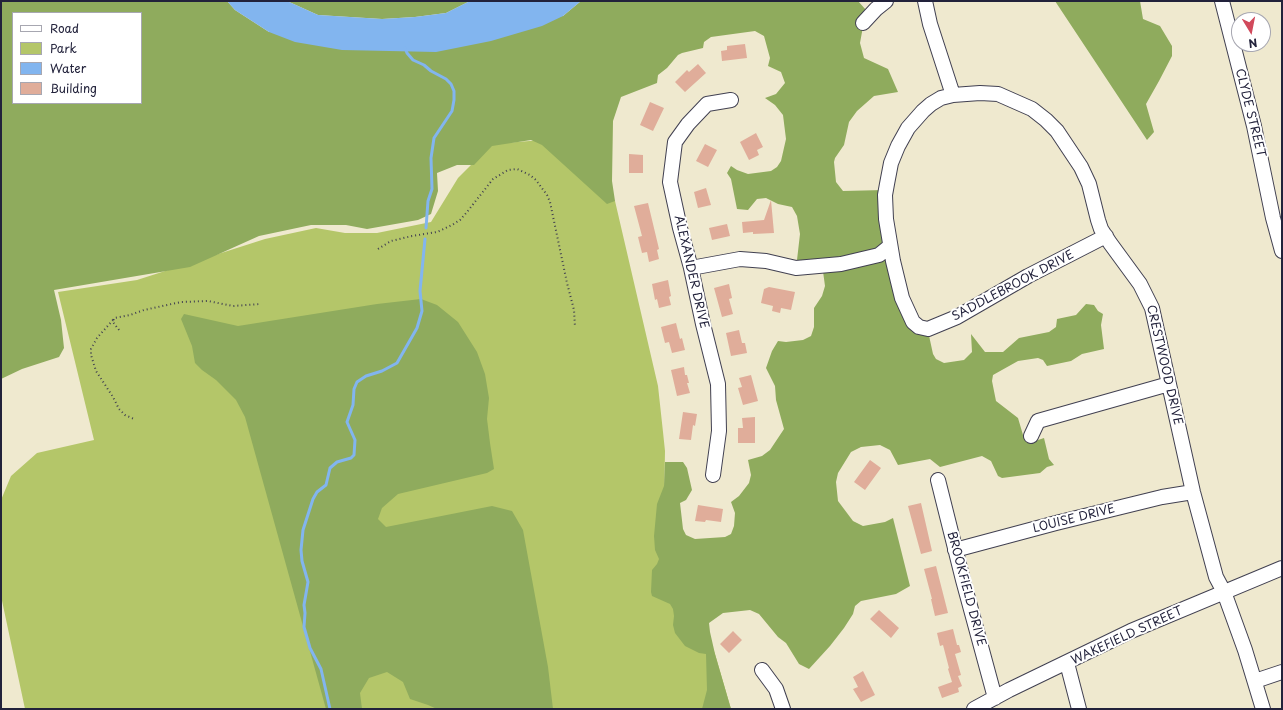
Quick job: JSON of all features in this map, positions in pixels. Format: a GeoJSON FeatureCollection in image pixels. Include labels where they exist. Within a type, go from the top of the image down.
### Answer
{"type":"FeatureCollection","features":[{"type":"Feature","properties":{"kind":"street"},"geometry":{"type":"LineString","coordinates":[[863,23],[886,1]]}},
{"type":"Feature","properties":{"kind":"street"},"geometry":{"type":"LineString","coordinates":[[925,1],[930,24],[953,95]]}},
{"type":"Feature","properties":{"kind":"street","name":"CLYDE STREET"},"geometry":{"type":"LineString","coordinates":[[1222,1],[1278,217],[1282,251]]}},
{"type":"Feature","properties":{"kind":"street","name":"CRESTWOOD DRIVE"},"geometry":{"type":"LineString","coordinates":[[919,326],[913,322],[902,298],[890,246],[886,219],[885,195],[891,164],[898,146],[908,128],[931,104],[941,98],[953,95],[980,93],[998,94],[1027,107],[1046,120],[1057,131],[1085,175],[1098,220],[1106,236],[1135,276],[1149,299],[1193,492],[1216,577],[1224,592],[1255,681],[1263,709]]}},
{"type":"Feature","properties":{"kind":"street","name":"ALEXANDER DRIVE"},"geometry":{"type":"LineString","coordinates":[[713,475],[719,431],[718,384],[670,182],[675,142],[688,124],[707,104],[730,100]]}},
{"type":"Feature","properties":{"kind":"street","name":"SADDLEBROOK DRIVE"},"geometry":{"type":"LineString","coordinates":[[919,326],[928,329],[957,317],[1028,276],[1106,236]]}},
{"type":"Feature","properties":{"kind":"street"},"geometry":{"type":"LineString","coordinates":[[691,268],[740,259],[766,261],[796,268],[841,264],[879,255],[890,246]]}},
{"type":"Feature","properties":{"kind":"street"},"geometry":{"type":"LineString","coordinates":[[1031,436],[1038,421],[1169,384]]}},
{"type":"Feature","properties":{"kind":"street","name":"BROOKFIELD DRIVE"},"geometry":{"type":"LineString","coordinates":[[938,480],[955,550],[995,698]]}},
{"type":"Feature","properties":{"kind":"street","name":"LOUISE DRIVE"},"geometry":{"type":"LineString","coordinates":[[955,550],[1162,497],[1193,492]]}},
{"type":"Feature","properties":{"kind":"street","name":"WAKEFIELD STREET"},"geometry":{"type":"LineString","coordinates":[[974,709],[1131,631],[1282,568]]}},
{"type":"Feature","properties":{"kind":"street"},"geometry":{"type":"LineString","coordinates":[[1067,663],[1078,709]]}},
{"type":"Feature","properties":{"kind":"street"},"geometry":{"type":"LineString","coordinates":[[762,670],[776,689],[783,709]]}},
{"type":"Feature","properties":{"kind":"street"},"geometry":{"type":"LineString","coordinates":[[1255,681],[1282,672]]}},
{"type":"Feature","properties":{"kind":"path"},"geometry":{"type":"LineString","coordinates":[[378,249],[391,241],[437,232],[452,225],[460,220],[493,179],[499,174],[508,170],[517,169],[530,175],[536,180],[547,195],[550,202],[574,310],[575,326]]}},
{"type":"Feature","properties":{"kind":"path"},"geometry":{"type":"LineString","coordinates":[[134,420],[119,410],[113,397],[96,371],[91,355],[91,349],[97,338],[113,320],[117,317],[130,315],[144,310],[189,301],[216,302],[233,306],[260,304]]}},
{"type":"Feature","properties":{"kind":"path"},"geometry":{"type":"LineString","coordinates":[[113,320],[114,325],[119,330]]}},
{"type":"Feature","properties":{"kind":"green space"},"geometry":{"type":"Polygon","coordinates":[[[1,1],[227,1],[235,10],[269,32],[563,16],[581,1],[858,1],[866,10],[860,43],[864,58],[888,69],[898,92],[874,96],[857,111],[849,122],[844,145],[834,162],[836,182],[843,191],[884,190],[904,304],[928,331],[933,354],[936,359],[944,363],[964,360],[972,352],[971,334],[985,352],[1003,352],[1019,338],[1049,332],[1056,327],[1057,319],[1076,315],[1086,304],[1094,305],[1098,311],[1103,314],[1101,325],[1104,349],[1082,354],[1071,361],[1047,366],[1043,360],[1038,358],[1018,361],[993,375],[992,381],[996,401],[1018,418],[1023,435],[1029,440],[1035,441],[1044,438],[1049,459],[1054,465],[1047,467],[1040,473],[1002,478],[998,476],[991,461],[982,456],[940,467],[930,459],[898,465],[890,450],[880,445],[861,447],[851,452],[838,473],[836,482],[838,501],[853,521],[863,526],[885,522],[893,518],[910,586],[896,594],[861,601],[855,606],[853,614],[844,628],[809,669],[799,664],[786,643],[778,637],[759,614],[750,610],[723,613],[709,623],[715,654],[731,709],[702,709],[707,690],[706,654],[699,653],[685,646],[675,633],[673,625],[673,609],[670,604],[652,596],[651,592],[652,570],[659,559],[655,550],[654,536],[657,504],[664,486],[665,462],[683,462],[687,468],[692,490],[686,500],[680,503],[683,529],[686,535],[695,539],[725,537],[731,534],[734,526],[735,513],[731,502],[739,496],[749,483],[751,475],[748,460],[762,456],[770,450],[784,429],[776,400],[775,386],[766,368],[772,351],[778,341],[786,342],[803,340],[811,336],[814,327],[814,308],[822,296],[825,286],[822,264],[797,260],[800,234],[797,216],[792,207],[778,204],[766,198],[757,199],[748,210],[737,209],[731,179],[727,173],[731,166],[748,174],[771,171],[777,167],[781,161],[786,139],[783,115],[775,105],[765,98],[776,94],[785,83],[781,72],[768,66],[770,58],[764,36],[755,31],[711,37],[704,42],[703,48],[678,55],[667,68],[658,75],[657,83],[621,97],[613,121],[612,181],[615,201],[607,204],[542,145],[531,140],[492,146],[474,165],[457,165],[437,173],[438,191],[431,214],[418,220],[367,229],[346,225],[311,225],[259,236],[190,267],[54,290],[61,320],[64,348],[59,357],[22,369],[1,379],[1,1]]]}},
{"type":"Feature","properties":{"kind":"green space"},"geometry":{"type":"Polygon","coordinates":[[[287,1],[470,1],[446,13],[382,19],[318,15],[287,1]]]}},
{"type":"Feature","properties":{"kind":"green space"},"geometry":{"type":"Polygon","coordinates":[[[1055,1],[1140,1],[1143,19],[1160,26],[1172,46],[1172,56],[1146,104],[1154,132],[1147,140],[1055,1]]]}},
{"type":"Feature","properties":{"kind":"green space"},"geometry":{"type":"Polygon","coordinates":[[[542,140],[615,201],[658,386],[665,451],[664,510],[715,654],[731,709],[25,709],[1,596],[1,500],[11,476],[37,453],[94,440],[58,292],[137,280],[265,239],[316,228],[345,233],[377,233],[431,222],[458,178],[492,144],[542,140]]]}},
{"type":"Feature","properties":{"kind":"green space"},"geometry":{"type":"Polygon","coordinates":[[[421,299],[437,305],[458,322],[477,352],[485,374],[489,398],[487,419],[494,469],[487,473],[398,494],[382,508],[378,519],[386,527],[492,506],[512,511],[523,530],[548,667],[553,709],[437,709],[410,699],[403,682],[387,672],[369,678],[360,693],[362,709],[326,709],[245,417],[236,400],[216,380],[195,363],[192,346],[181,319],[184,314],[238,326],[377,304],[421,299]]]}},
{"type":"Feature","properties":{"kind":"water"},"geometry":{"type":"Polygon","coordinates":[[[227,1],[287,1],[318,15],[382,19],[446,13],[470,1],[581,1],[563,16],[542,26],[491,41],[436,52],[342,50],[295,42],[269,32],[235,10],[227,1]]]}},
{"type":"Feature","properties":{"kind":"building"},"geometry":{"type":"Polygon","coordinates":[[[745,44],[747,58],[722,61],[721,51],[727,50],[727,46],[745,44]]]}},
{"type":"Feature","properties":{"kind":"building"},"geometry":{"type":"Polygon","coordinates":[[[698,64],[706,73],[685,92],[675,82],[687,70],[689,72],[698,64]]]}},
{"type":"Feature","properties":{"kind":"building"},"geometry":{"type":"Polygon","coordinates":[[[650,102],[664,108],[653,131],[640,125],[650,102]]]}},
{"type":"Feature","properties":{"kind":"building"},"geometry":{"type":"Polygon","coordinates":[[[756,133],[763,147],[757,150],[759,155],[749,160],[740,142],[756,133]]]}},
{"type":"Feature","properties":{"kind":"building"},"geometry":{"type":"Polygon","coordinates":[[[705,144],[717,150],[708,167],[696,161],[705,144]]]}},
{"type":"Feature","properties":{"kind":"building"},"geometry":{"type":"Polygon","coordinates":[[[629,154],[643,155],[643,173],[629,173],[629,154]]]}},
{"type":"Feature","properties":{"kind":"building"},"geometry":{"type":"Polygon","coordinates":[[[706,188],[711,205],[698,208],[694,192],[706,188]]]}},
{"type":"Feature","properties":{"kind":"building"},"geometry":{"type":"Polygon","coordinates":[[[771,200],[774,233],[743,233],[742,222],[764,220],[771,200]]]}},
{"type":"Feature","properties":{"kind":"building"},"geometry":{"type":"Polygon","coordinates":[[[648,203],[659,249],[657,250],[659,259],[649,262],[647,252],[642,253],[638,237],[642,236],[634,206],[648,203]]]}},
{"type":"Feature","properties":{"kind":"building"},"geometry":{"type":"Polygon","coordinates":[[[727,224],[730,236],[712,240],[709,228],[727,224]]]}},
{"type":"Feature","properties":{"kind":"building"},"geometry":{"type":"Polygon","coordinates":[[[668,280],[671,305],[659,308],[657,299],[655,300],[652,284],[668,280]]]}},
{"type":"Feature","properties":{"kind":"building"},"geometry":{"type":"Polygon","coordinates":[[[729,284],[732,298],[729,299],[733,314],[722,317],[714,288],[729,284]]]}},
{"type":"Feature","properties":{"kind":"building"},"geometry":{"type":"Polygon","coordinates":[[[769,287],[795,292],[791,310],[781,308],[780,313],[772,311],[773,306],[761,303],[764,289],[769,287]]]}},
{"type":"Feature","properties":{"kind":"building"},"geometry":{"type":"Polygon","coordinates":[[[676,323],[680,339],[682,338],[685,350],[672,353],[669,342],[665,343],[661,327],[676,323]]]}},
{"type":"Feature","properties":{"kind":"building"},"geometry":{"type":"Polygon","coordinates":[[[739,330],[742,343],[745,343],[747,353],[731,356],[726,333],[739,330]]]}},
{"type":"Feature","properties":{"kind":"building"},"geometry":{"type":"Polygon","coordinates":[[[684,367],[685,375],[687,375],[689,383],[687,383],[690,393],[677,396],[671,370],[684,367]]]}},
{"type":"Feature","properties":{"kind":"building"},"geometry":{"type":"Polygon","coordinates":[[[751,375],[758,401],[743,405],[738,388],[742,387],[739,378],[751,375]]]}},
{"type":"Feature","properties":{"kind":"building"},"geometry":{"type":"Polygon","coordinates":[[[683,412],[697,414],[695,426],[693,425],[691,440],[679,439],[683,412]]]}},
{"type":"Feature","properties":{"kind":"building"},"geometry":{"type":"Polygon","coordinates":[[[755,417],[755,443],[738,443],[738,428],[743,428],[742,418],[755,417]]]}},
{"type":"Feature","properties":{"kind":"building"},"geometry":{"type":"Polygon","coordinates":[[[870,460],[881,468],[865,490],[854,482],[870,460]]]}},
{"type":"Feature","properties":{"kind":"building"},"geometry":{"type":"Polygon","coordinates":[[[921,503],[932,551],[921,554],[908,506],[921,503]]]}},
{"type":"Feature","properties":{"kind":"building"},"geometry":{"type":"Polygon","coordinates":[[[698,505],[723,509],[721,522],[706,520],[705,522],[695,521],[698,505]]]}},
{"type":"Feature","properties":{"kind":"building"},"geometry":{"type":"Polygon","coordinates":[[[936,566],[948,613],[935,616],[924,569],[936,566]]]}},
{"type":"Feature","properties":{"kind":"building"},"geometry":{"type":"Polygon","coordinates":[[[879,610],[899,628],[891,638],[870,619],[879,610]]]}},
{"type":"Feature","properties":{"kind":"building"},"geometry":{"type":"Polygon","coordinates":[[[953,629],[957,645],[959,645],[961,652],[955,654],[961,675],[958,676],[962,686],[958,688],[959,692],[942,698],[938,687],[952,682],[943,645],[940,646],[937,633],[953,629]]]}},
{"type":"Feature","properties":{"kind":"building"},"geometry":{"type":"Polygon","coordinates":[[[733,631],[742,640],[729,653],[720,644],[733,631]]]}},
{"type":"Feature","properties":{"kind":"building"},"geometry":{"type":"Polygon","coordinates":[[[863,671],[875,695],[861,702],[853,689],[858,687],[853,677],[863,671]]]}},
{"type":"Feature","properties":{"kind":"waterway"},"geometry":{"type":"LineString","coordinates":[[405,48],[413,60],[446,79],[451,84],[454,91],[452,111],[434,138],[431,158],[432,189],[428,201],[426,228]]}},
{"type":"Feature","properties":{"kind":"waterway"},"geometry":{"type":"LineString","coordinates":[[330,709],[321,669],[310,648],[304,627],[304,605],[308,582],[302,561],[301,550],[303,530],[313,499],[317,492],[326,485],[330,468],[337,462],[351,458],[354,455],[355,440],[347,422],[353,405],[354,389],[357,382],[366,376],[382,371],[397,363],[417,328],[422,311],[420,291],[425,239]]}}]}
